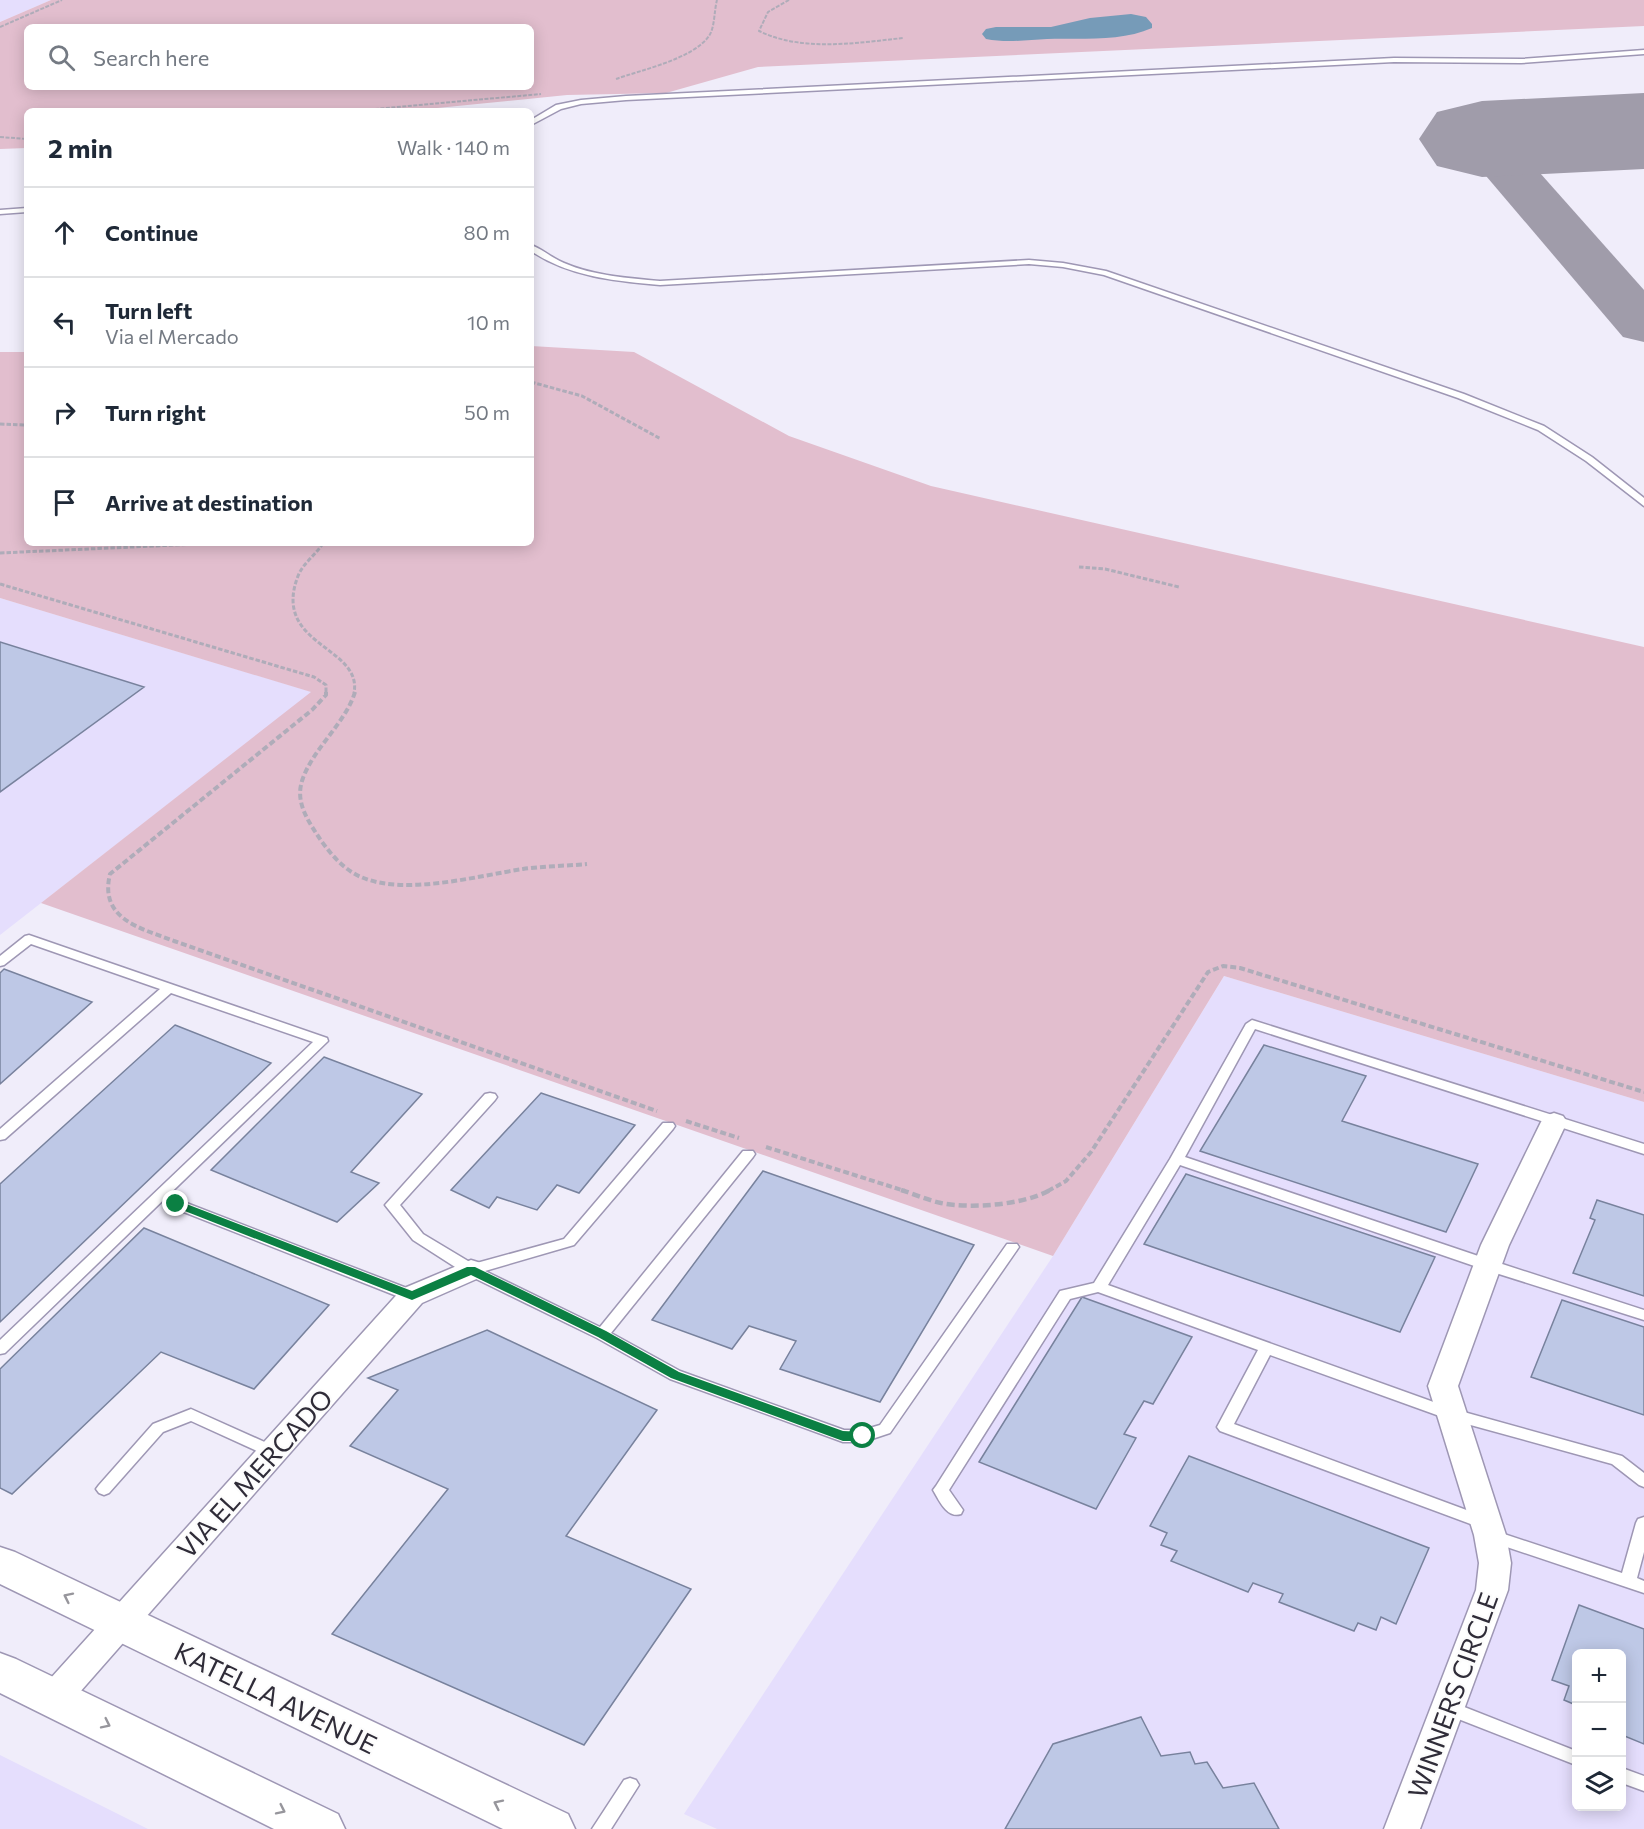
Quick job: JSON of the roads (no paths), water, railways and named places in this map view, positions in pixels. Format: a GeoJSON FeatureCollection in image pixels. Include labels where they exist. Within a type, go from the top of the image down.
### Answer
{"type":"FeatureCollection","features":[{"type":"Feature","properties":{"kind":"main road","name":"KATELLA AVENUE"},"geometry":{"type":"LineString","coordinates":[[0,1564],[551,1829]]}},
{"type":"Feature","properties":{"kind":"main road"},"geometry":{"type":"LineString","coordinates":[[0,1672],[321,1829]]}},
{"type":"Feature","properties":{"kind":"street","name":"WINNERS CIRCLE"},"geometry":{"type":"LineString","coordinates":[[1402,1829],[1492,1590],[1495,1563],[1488,1529],[1443,1386],[1495,1245],[1554,1122]]}},
{"type":"Feature","properties":{"kind":"street","name":"VIA EL MERCADO"},"geometry":{"type":"LineString","coordinates":[[53,1699],[412,1296],[471,1270]]}},
{"type":"Feature","properties":{"kind":"lane"},"geometry":{"type":"LineString","coordinates":[[534,121],[559,107],[581,102],[626,98],[1383,61],[1521,61],[1644,52]]}},
{"type":"Feature","properties":{"kind":"lane"},"geometry":{"type":"LineString","coordinates":[[0,212],[24,210]]}},
{"type":"Feature","properties":{"kind":"lane"},"geometry":{"type":"LineString","coordinates":[[534,249],[547,259],[574,270],[612,279],[660,283],[1029,262],[1063,265],[1106,273],[1461,396],[1541,428],[1589,459],[1644,503]]}},
{"type":"Feature","properties":{"kind":"lane"},"geometry":{"type":"LineString","coordinates":[[0,962],[29,939],[321,1041],[0,1349]]}},
{"type":"Feature","properties":{"kind":"lane"},"geometry":{"type":"LineString","coordinates":[[0,1136],[169,988]]}},
{"type":"Feature","properties":{"kind":"lane"},"geometry":{"type":"LineString","coordinates":[[1100,1287],[1177,1159],[1252,1024],[1644,1149]]}},
{"type":"Feature","properties":{"kind":"lane"},"geometry":{"type":"LineString","coordinates":[[490,1097],[392,1205],[418,1237],[471,1270],[602,1334],[675,1375],[843,1436],[863,1436],[885,1429],[1012,1247]]}},
{"type":"Feature","properties":{"kind":"lane"},"geometry":{"type":"LineString","coordinates":[[471,1270],[569,1242],[669,1119]]}},
{"type":"Feature","properties":{"kind":"lane"},"geometry":{"type":"LineString","coordinates":[[602,1334],[748,1154]]}},
{"type":"Feature","properties":{"kind":"lane"},"geometry":{"type":"LineString","coordinates":[[1177,1159],[1488,1265],[1644,1315]]}},
{"type":"Feature","properties":{"kind":"lane"},"geometry":{"type":"LineString","coordinates":[[176,1204],[412,1296]]}},
{"type":"Feature","properties":{"kind":"lane"},"geometry":{"type":"LineString","coordinates":[[955,1510],[941,1490],[1065,1295],[1100,1287],[1450,1414],[1617,1460],[1644,1481]]}},
{"type":"Feature","properties":{"kind":"lane"},"geometry":{"type":"LineString","coordinates":[[1267,1347],[1225,1427],[1644,1587]]}},
{"type":"Feature","properties":{"kind":"lane"},"geometry":{"type":"LineString","coordinates":[[104,1490],[158,1428],[191,1415],[273,1452]]}},
{"type":"Feature","properties":{"kind":"lane"},"geometry":{"type":"LineString","coordinates":[[1628,1581],[1644,1524]]}},
{"type":"Feature","properties":{"kind":"lane"},"geometry":{"type":"LineString","coordinates":[[1449,1708],[1573,1757]]}},
{"type":"Feature","properties":{"kind":"lane"},"geometry":{"type":"LineString","coordinates":[[1626,1777],[1644,1784]]}},
{"type":"Feature","properties":{"kind":"lane"},"geometry":{"type":"LineString","coordinates":[[602,1829],[630,1785]]}},
{"type":"Feature","properties":{"kind":"water"},"geometry":{"type":"Polygon","coordinates":[[[1131,14],[1146,17],[1152,24],[1152,28],[1114,37],[1016,41],[986,39],[982,34],[986,29],[996,27],[1051,27],[1090,18],[1131,14]]]}}]}
